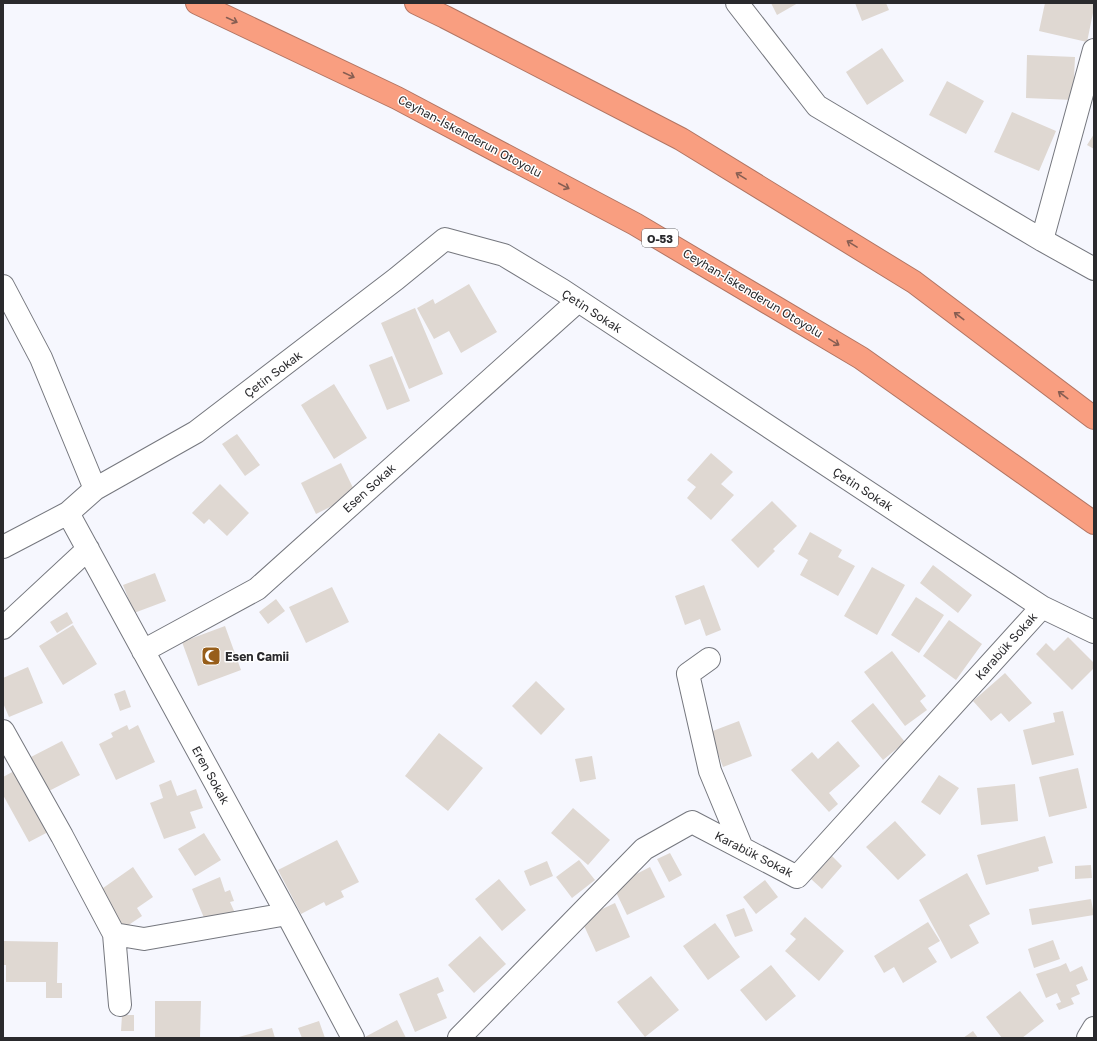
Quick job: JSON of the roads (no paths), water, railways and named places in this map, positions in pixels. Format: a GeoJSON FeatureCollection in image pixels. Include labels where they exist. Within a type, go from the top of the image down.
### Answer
{"type":"FeatureCollection","features":[{"type":"Feature","properties":{"kind":"highway","name":"Ceyhan-İskenderun Otoyolu"},"geometry":{"type":"LineString","coordinates":[[197,3],[397,98],[635,224],[861,358],[1094,523]]}},
{"type":"Feature","properties":{"kind":"highway"},"geometry":{"type":"LineString","coordinates":[[416,3],[452,20],[687,143],[914,282],[1094,418]]}},
{"type":"Feature","properties":{"kind":"street"},"geometry":{"type":"LineString","coordinates":[[737,3],[817,106],[1042,240],[1094,269]]}},
{"type":"Feature","properties":{"kind":"street"},"geometry":{"type":"LineString","coordinates":[[1042,240],[1094,50]]}},
{"type":"Feature","properties":{"kind":"street","name":"Çetin Sokak"},"geometry":{"type":"LineString","coordinates":[[96,489],[196,432],[396,279],[445,239],[504,255],[578,301],[1042,607],[1094,632]]}},
{"type":"Feature","properties":{"kind":"street"},"geometry":{"type":"LineString","coordinates":[[3,286],[41,358],[96,489],[68,514],[3,547]]}},
{"type":"Feature","properties":{"kind":"street","name":"Esen Sokak"},"geometry":{"type":"LineString","coordinates":[[143,650],[257,589],[578,301]]}},
{"type":"Feature","properties":{"kind":"street","name":"Eren Sokak"},"geometry":{"type":"LineString","coordinates":[[68,514],[287,914],[353,1038]]}},
{"type":"Feature","properties":{"kind":"street"},"geometry":{"type":"LineString","coordinates":[[3,628],[88,549]]}},
{"type":"Feature","properties":{"kind":"street","name":"Karabük Sokak"},"geometry":{"type":"LineString","coordinates":[[459,1038],[644,849],[692,822],[797,877],[1042,607]]}},
{"type":"Feature","properties":{"kind":"street"},"geometry":{"type":"LineString","coordinates":[[709,659],[688,674],[710,771],[742,848]]}},
{"type":"Feature","properties":{"kind":"street"},"geometry":{"type":"LineString","coordinates":[[3,731],[62,836],[114,934],[120,1005]]}},
{"type":"Feature","properties":{"kind":"street"},"geometry":{"type":"LineString","coordinates":[[114,934],[144,939],[287,914]]}},
{"type":"Feature","properties":{"kind":"street"},"geometry":{"type":"LineString","coordinates":[[1088,1038],[1094,1028]]}},
{"type":"Feature","properties":{"kind":"place","name":"Esen Camii"},"geometry":{"type":"Point","coordinates":[211,656]}}]}
